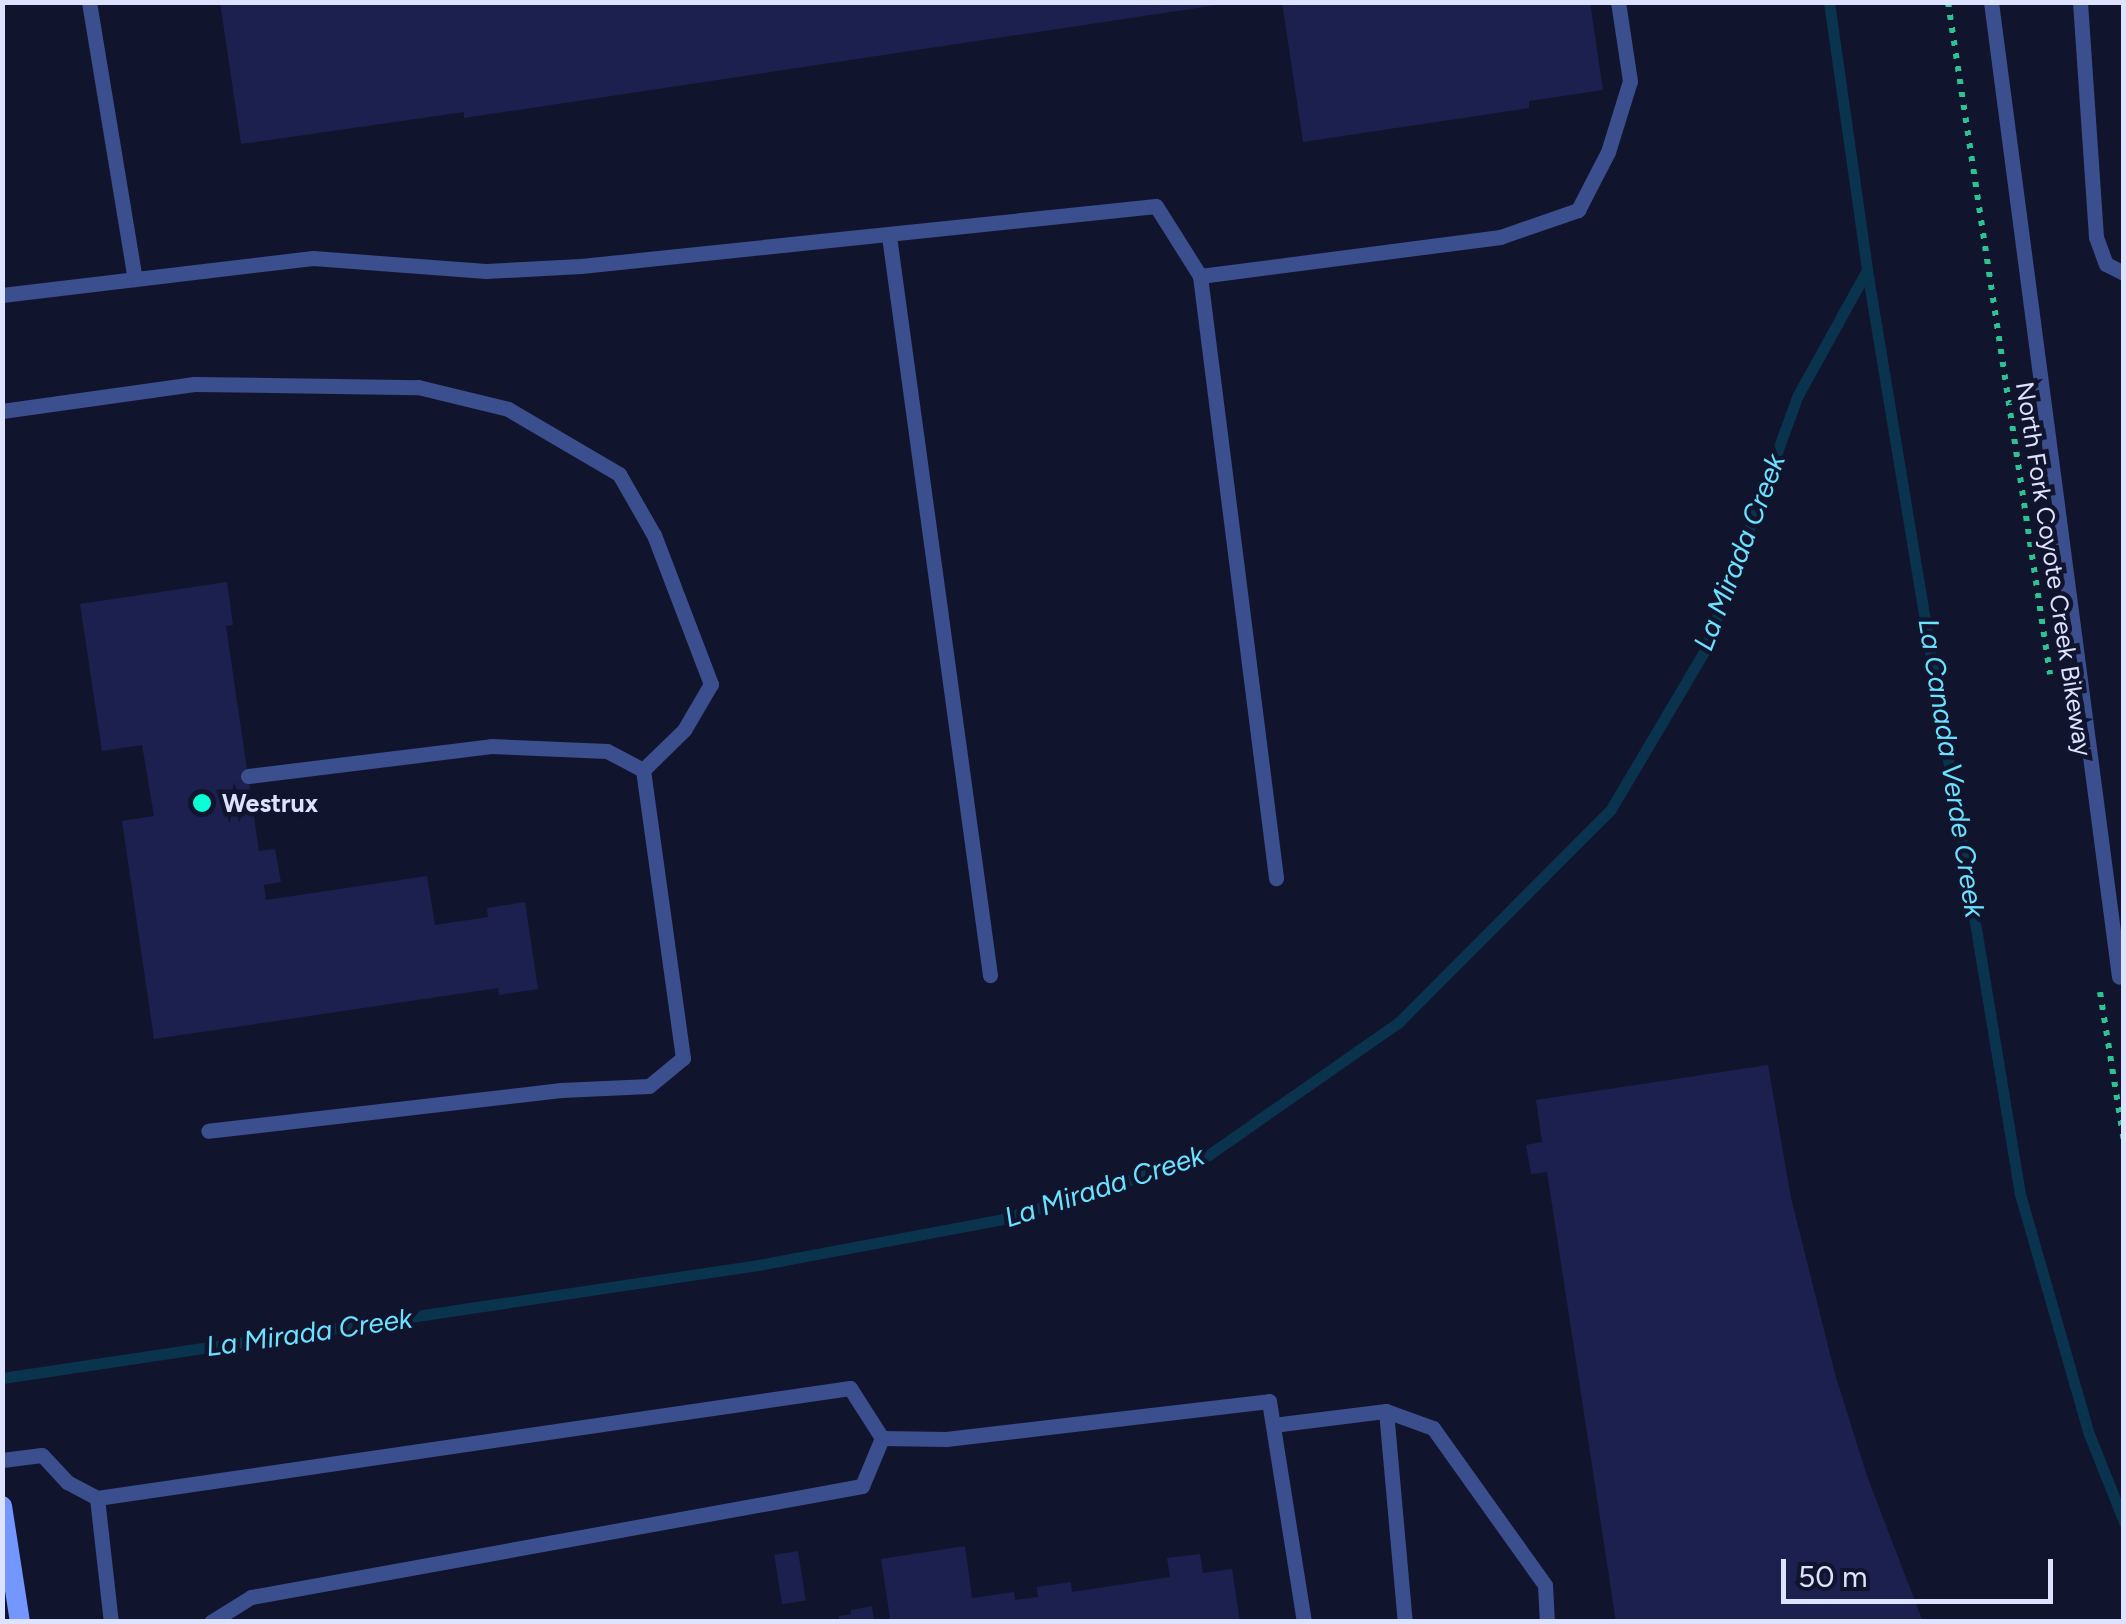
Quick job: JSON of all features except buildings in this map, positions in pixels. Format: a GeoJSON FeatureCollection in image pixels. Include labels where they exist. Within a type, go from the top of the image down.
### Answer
{"type":"FeatureCollection","features":[{"type":"Feature","properties":{"kind":"main road"},"geometry":{"type":"LineString","coordinates":[[2,1506],[20,1622]]}},
{"type":"Feature","properties":{"kind":"lane"},"geometry":{"type":"LineString","coordinates":[[88,2],[135,279]]}},
{"type":"Feature","properties":{"kind":"lane"},"geometry":{"type":"LineString","coordinates":[[1200,276],[1500,237],[1578,210],[1608,152],[1630,81],[1618,2]]}},
{"type":"Feature","properties":{"kind":"lane"},"geometry":{"type":"LineString","coordinates":[[1991,2],[2115,884],[2119,977]]}},
{"type":"Feature","properties":{"kind":"lane"},"geometry":{"type":"LineString","coordinates":[[2080,2],[2096,237],[2106,264],[2124,272]]}},
{"type":"Feature","properties":{"kind":"lane"},"geometry":{"type":"LineString","coordinates":[[2,294],[313,258],[486,270],[580,266],[1156,206],[1200,276],[1276,878]]}},
{"type":"Feature","properties":{"kind":"lane"},"geometry":{"type":"LineString","coordinates":[[888,236],[990,975]]}},
{"type":"Feature","properties":{"kind":"lane"},"geometry":{"type":"LineString","coordinates":[[2,411],[194,384],[418,386],[508,410],[620,474],[654,535],[711,684],[684,730],[643,770]]}},
{"type":"Feature","properties":{"kind":"lane"},"geometry":{"type":"LineString","coordinates":[[248,776],[490,746],[607,752],[643,770]]}},
{"type":"Feature","properties":{"kind":"lane"},"geometry":{"type":"LineString","coordinates":[[208,1131],[561,1090],[649,1086],[683,1058],[643,770]]}},
{"type":"Feature","properties":{"kind":"lane"},"geometry":{"type":"LineString","coordinates":[[2,1460],[42,1455],[66,1482],[97,1498],[850,1388],[882,1438]]}},
{"type":"Feature","properties":{"kind":"lane"},"geometry":{"type":"LineString","coordinates":[[882,1438],[946,1439],[1269,1402],[1304,1622]]}},
{"type":"Feature","properties":{"kind":"lane"},"geometry":{"type":"LineString","coordinates":[[1386,1411],[1404,1622]]}},
{"type":"Feature","properties":{"kind":"lane"},"geometry":{"type":"LineString","coordinates":[[1273,1425],[1386,1411],[1434,1428],[1545,1585],[1547,1622]]}},
{"type":"Feature","properties":{"kind":"lane"},"geometry":{"type":"LineString","coordinates":[[211,1622],[250,1597],[862,1486],[882,1438]]}},
{"type":"Feature","properties":{"kind":"lane"},"geometry":{"type":"LineString","coordinates":[[97,1498],[111,1622]]}},
{"type":"Feature","properties":{"kind":"path","name":"North Fork Coyote Creek Bikeway"},"geometry":{"type":"LineString","coordinates":[[1948,2],[2050,679]]}},
{"type":"Feature","properties":{"kind":"path"},"geometry":{"type":"LineString","coordinates":[[2099,988],[2124,1142]]}},
{"type":"Feature","properties":{"kind":"waterway","name":"La Canada Verde Creek"},"geometry":{"type":"LineString","coordinates":[[1829,2],[1867,270],[2020,1194],[2089,1434],[2124,1522]]}},
{"type":"Feature","properties":{"kind":"waterway","name":"La Mirada Creek"},"geometry":{"type":"LineString","coordinates":[[2,1378],[758,1265],[999,1220],[1207,1156],[1398,1023],[1611,809],[1705,650],[1798,395],[1867,270]]}},
{"type":"Feature","properties":{"kind":"place","name":"Westrux"},"geometry":{"type":"Point","coordinates":[202,803]}}]}
